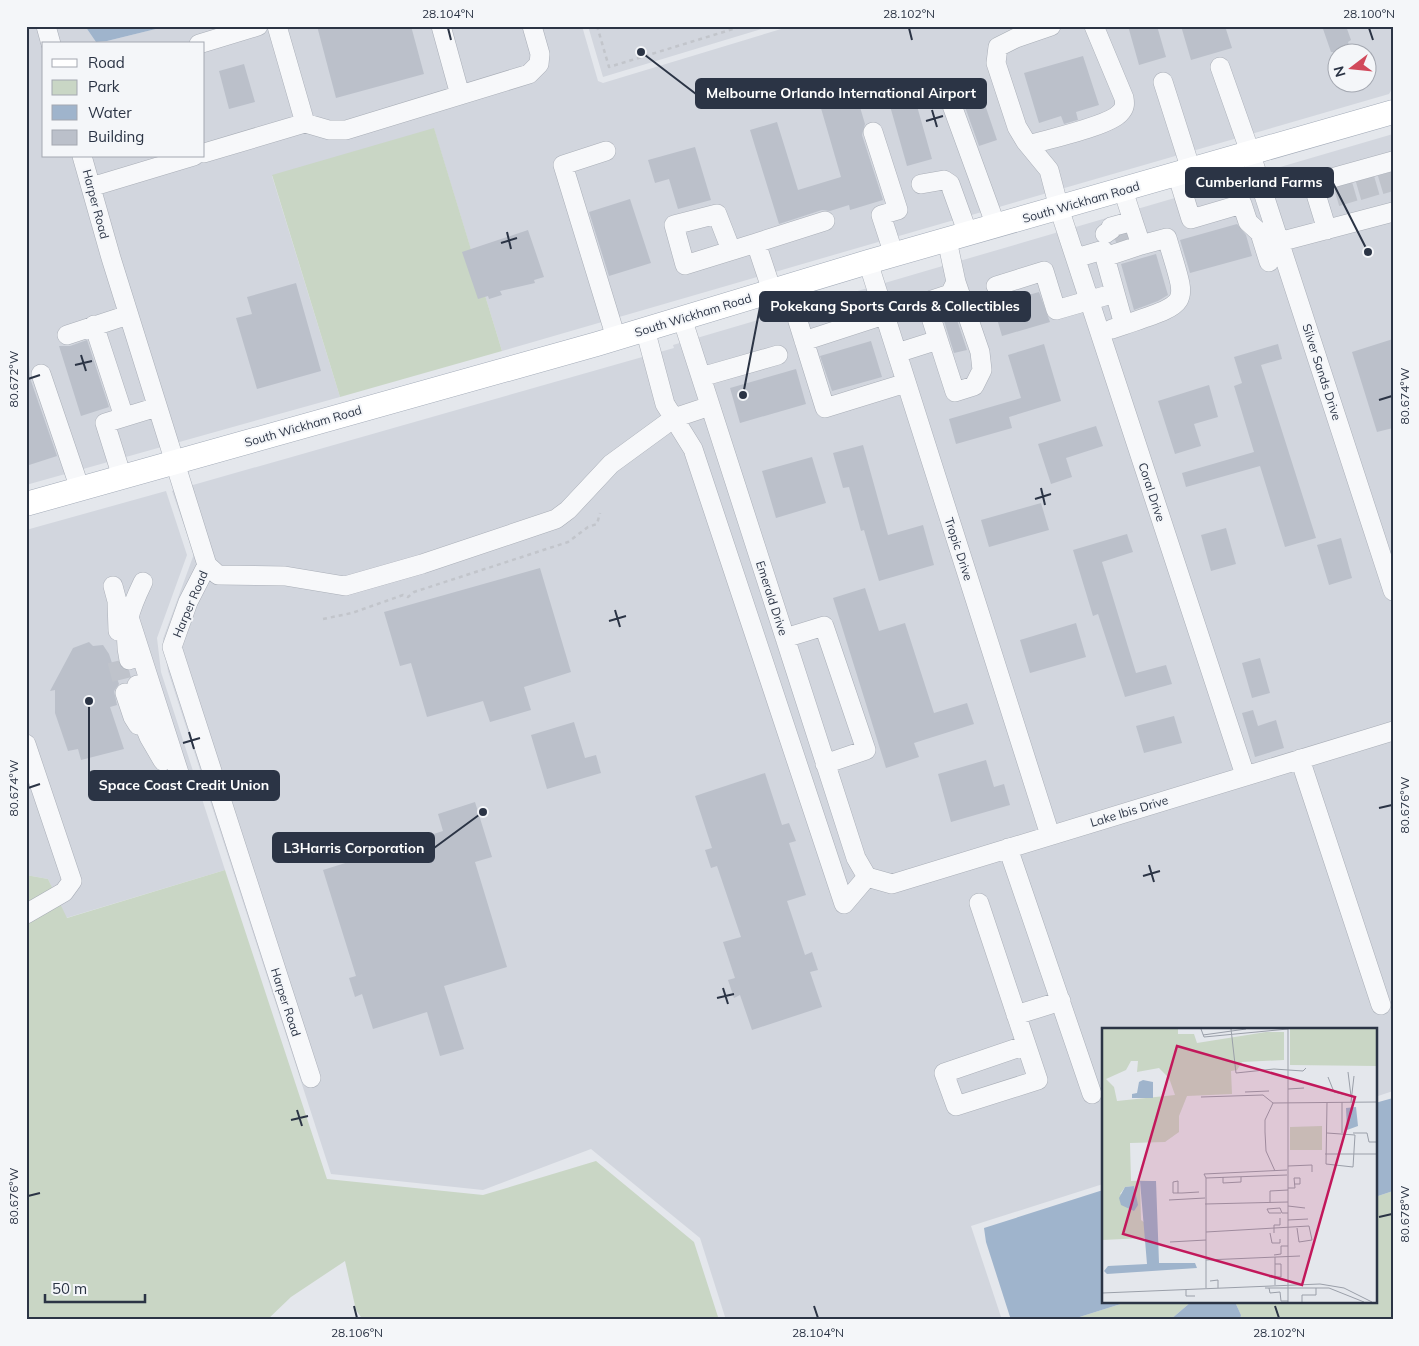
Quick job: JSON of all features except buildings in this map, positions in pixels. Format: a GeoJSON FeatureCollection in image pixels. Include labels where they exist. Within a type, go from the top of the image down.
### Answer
{"type":"FeatureCollection","features":[{"type":"Feature","properties":{"kind":"main road","name":"South Wickham Road"},"geometry":{"type":"LineString","coordinates":[[26,504],[616,338],[868,262],[1393,112]]}},
{"type":"Feature","properties":{"kind":"street"},"geometry":{"type":"LineString","coordinates":[[46,26],[50,42]]}},
{"type":"Feature","properties":{"kind":"street"},"geometry":{"type":"LineString","coordinates":[[205,42],[258,26]]}},
{"type":"Feature","properties":{"kind":"street"},"geometry":{"type":"LineString","coordinates":[[277,26],[305,123]]}},
{"type":"Feature","properties":{"kind":"street"},"geometry":{"type":"LineString","coordinates":[[441,26],[460,95]]}},
{"type":"Feature","properties":{"kind":"street"},"geometry":{"type":"LineString","coordinates":[[205,154],[305,123],[329,130],[346,130],[528,74],[539,64],[540,54],[532,26]]}},
{"type":"Feature","properties":{"kind":"street","name":"Coral Drive"},"geometry":{"type":"LineString","coordinates":[[1051,26],[1005,42],[998,47],[995,54],[996,63],[1017,126],[1049,170],[1100,333],[1245,776]]}},
{"type":"Feature","properties":{"kind":"street"},"geometry":{"type":"LineString","coordinates":[[1029,145],[1099,124],[1122,112],[1125,106],[1124,98],[1094,26]]}},
{"type":"Feature","properties":{"kind":"street","name":"Silver Sands Drive"},"geometry":{"type":"LineString","coordinates":[[1220,66],[1250,152],[1272,234],[1393,591]]}},
{"type":"Feature","properties":{"kind":"street"},"geometry":{"type":"LineString","coordinates":[[1163,82],[1184,172],[1191,219],[1242,204],[1248,222],[1272,234],[1327,230],[1352,216],[1380,211]]}},
{"type":"Feature","properties":{"kind":"street"},"geometry":{"type":"LineString","coordinates":[[946,89],[996,226]]}},
{"type":"Feature","properties":{"kind":"street"},"geometry":{"type":"LineString","coordinates":[[873,132],[898,210],[881,215],[894,255]]}},
{"type":"Feature","properties":{"kind":"street"},"geometry":{"type":"LineString","coordinates":[[606,151],[563,165],[616,338]]}},
{"type":"Feature","properties":{"kind":"street","name":"Harper Road"},"geometry":{"type":"LineString","coordinates":[[83,158],[128,314],[206,565],[188,602],[172,647],[311,1078]]}},
{"type":"Feature","properties":{"kind":"street"},"geometry":{"type":"LineString","coordinates":[[91,187],[187,158]]}},
{"type":"Feature","properties":{"kind":"street"},"geometry":{"type":"LineString","coordinates":[[1327,230],[1315,191],[1316,185],[1321,181],[1342,180],[1388,166]]}},
{"type":"Feature","properties":{"kind":"street"},"geometry":{"type":"LineString","coordinates":[[921,184],[944,180],[950,184],[958,237],[956,282],[980,352],[982,370],[974,386],[955,392],[926,302],[950,294],[956,282]]}},
{"type":"Feature","properties":{"kind":"street"},"geometry":{"type":"LineString","coordinates":[[1123,190],[1115,293],[1124,325]]}},
{"type":"Feature","properties":{"kind":"street"},"geometry":{"type":"LineString","coordinates":[[730,250],[825,221]]}},
{"type":"Feature","properties":{"kind":"street"},"geometry":{"type":"LineString","coordinates":[[1269,262],[1272,234]]}},
{"type":"Feature","properties":{"kind":"street"},"geometry":{"type":"LineString","coordinates":[[1076,258],[1103,250],[1118,240],[1167,238],[1183,291],[1180,301],[1171,309],[1100,333]]}},
{"type":"Feature","properties":{"kind":"street"},"geometry":{"type":"LineString","coordinates":[[756,243],[804,340],[825,408],[906,383]]}},
{"type":"Feature","properties":{"kind":"street","name":"Tropic Drive"},"geometry":{"type":"LineString","coordinates":[[868,262],[1050,835]]}},
{"type":"Feature","properties":{"kind":"street"},"geometry":{"type":"LineString","coordinates":[[996,286],[1044,271],[1056,310],[1115,293]]}},
{"type":"Feature","properties":{"kind":"street"},"geometry":{"type":"LineString","coordinates":[[66,335],[128,314]]}},
{"type":"Feature","properties":{"kind":"street"},"geometry":{"type":"LineString","coordinates":[[804,340],[884,315]]}},
{"type":"Feature","properties":{"kind":"street","name":"Emerald Drive"},"geometry":{"type":"LineString","coordinates":[[682,318],[856,858],[867,877]]}},
{"type":"Feature","properties":{"kind":"street"},"geometry":{"type":"LineString","coordinates":[[94,325],[124,418]]}},
{"type":"Feature","properties":{"kind":"street"},"geometry":{"type":"LineString","coordinates":[[645,329],[665,404],[693,449],[844,904],[867,877]]}},
{"type":"Feature","properties":{"kind":"street"},"geometry":{"type":"LineString","coordinates":[[897,353],[938,340]]}},
{"type":"Feature","properties":{"kind":"street"},"geometry":{"type":"LineString","coordinates":[[701,377],[778,355]]}},
{"type":"Feature","properties":{"kind":"street"},"geometry":{"type":"LineString","coordinates":[[41,374],[80,489]]}},
{"type":"Feature","properties":{"kind":"street"},"geometry":{"type":"LineString","coordinates":[[206,565],[218,575],[285,576],[345,586],[422,564],[556,519],[568,510],[611,464],[674,418],[710,406]]}},
{"type":"Feature","properties":{"kind":"street"},"geometry":{"type":"LineString","coordinates":[[114,479],[105,423],[157,407]]}},
{"type":"Feature","properties":{"kind":"street"},"geometry":{"type":"LineString","coordinates":[[126,659],[125,622],[143,582]]}},
{"type":"Feature","properties":{"kind":"street"},"geometry":{"type":"LineString","coordinates":[[113,586],[176,781]]}},
{"type":"Feature","properties":{"kind":"street"},"geometry":{"type":"LineString","coordinates":[[785,638],[824,626],[866,750],[825,764]]}},
{"type":"Feature","properties":{"kind":"street"},"geometry":{"type":"LineString","coordinates":[[134,687],[176,781]]}},
{"type":"Feature","properties":{"kind":"street"},"geometry":{"type":"LineString","coordinates":[[134,687],[148,737],[176,781]]}},
{"type":"Feature","properties":{"kind":"street"},"geometry":{"type":"LineString","coordinates":[[134,687],[163,761]]}},
{"type":"Feature","properties":{"kind":"street"},"geometry":{"type":"LineString","coordinates":[[782,721],[808,712]]}},
{"type":"Feature","properties":{"kind":"street","name":"Lake Ibis Drive"},"geometry":{"type":"LineString","coordinates":[[867,877],[892,884],[1393,731]]}},
{"type":"Feature","properties":{"kind":"street"},"geometry":{"type":"LineString","coordinates":[[26,744],[72,881],[64,892],[26,914]]}},
{"type":"Feature","properties":{"kind":"street"},"geometry":{"type":"LineString","coordinates":[[1300,759],[1381,1005]]}},
{"type":"Feature","properties":{"kind":"street"},"geometry":{"type":"LineString","coordinates":[[1008,848],[1092,1094]]}},
{"type":"Feature","properties":{"kind":"street"},"geometry":{"type":"LineString","coordinates":[[979,903],[1038,1080],[956,1106],[944,1073],[1026,1045]]}},
{"type":"Feature","properties":{"kind":"street"},"geometry":{"type":"LineString","coordinates":[[1016,1015],[1060,1001]]}},
{"type":"Feature","properties":{"kind":"path"},"geometry":{"type":"LineString","coordinates":[[597,26],[609,67],[744,26]]}},
{"type":"Feature","properties":{"kind":"path"},"geometry":{"type":"LineString","coordinates":[[323,619],[343,616],[403,595],[408,597],[414,592],[568,542],[588,527],[597,524],[600,513]]}},
{"type":"Feature","properties":{"kind":"shaded area"},"geometry":{"type":"Polygon","coordinates":[[[26,26],[85,26],[96,42],[168,26],[582,26],[598,81],[603,83],[791,26],[1393,26],[1393,87],[1389,94],[502,351],[434,129],[272,176],[340,397],[26,485],[26,26]]]}},
{"type":"Feature","properties":{"kind":"shaded area"},"geometry":{"type":"Polygon","coordinates":[[[588,26],[771,26],[603,77],[588,26]]]}},
{"type":"Feature","properties":{"kind":"shaded area"},"geometry":{"type":"Polygon","coordinates":[[[1393,134],[1393,1091],[1376,1097],[1376,1028],[1102,1028],[1102,1184],[971,1226],[1002,1320],[726,1320],[700,1238],[591,1149],[483,1190],[331,1174],[168,671],[163,639],[194,554],[172,491],[674,348],[673,345],[1393,134]]]}},
{"type":"Feature","properties":{"kind":"shaded area"},"geometry":{"type":"Polygon","coordinates":[[[166,491],[187,555],[157,638],[161,672],[225,870],[66,918],[48,879],[26,875],[26,530],[166,491]]]}},
{"type":"Feature","properties":{"kind":"green space"},"geometry":{"type":"Polygon","coordinates":[[[434,128],[502,351],[340,397],[272,175],[434,128]]]}},
{"type":"Feature","properties":{"kind":"green space"},"geometry":{"type":"Polygon","coordinates":[[[225,870],[327,1179],[483,1195],[596,1161],[694,1242],[719,1320],[363,1320],[356,1310],[345,1261],[291,1297],[267,1320],[26,1320],[26,875],[48,879],[67,918],[225,870]]]}},
{"type":"Feature","properties":{"kind":"green space"},"geometry":{"type":"Polygon","coordinates":[[[1393,1191],[1393,1320],[1240,1320],[1241,1315],[1236,1304],[1376,1304],[1376,1197],[1393,1191]]]}},
{"type":"Feature","properties":{"kind":"green space"},"geometry":{"type":"Polygon","coordinates":[[[1121,1304],[1189,1304],[1170,1320],[1070,1320],[1121,1304]]]}},
{"type":"Feature","properties":{"kind":"water"},"geometry":{"type":"Polygon","coordinates":[[[85,26],[168,26],[96,42],[85,26]]]}},
{"type":"Feature","properties":{"kind":"water"},"geometry":{"type":"Polygon","coordinates":[[[1393,1098],[1393,1191],[1376,1197],[1376,1103],[1393,1098]]]}},
{"type":"Feature","properties":{"kind":"water"},"geometry":{"type":"Polygon","coordinates":[[[1102,1190],[1102,1304],[1121,1304],[1070,1320],[1011,1320],[986,1242],[984,1228],[1102,1190]]]}},
{"type":"Feature","properties":{"kind":"water"},"geometry":{"type":"Polygon","coordinates":[[[1189,1304],[1236,1304],[1241,1315],[1240,1320],[1170,1320],[1189,1304]]]}},
{"type":"Feature","properties":{"kind":"tunnel"},"geometry":{"type":"LineString","coordinates":[[1387,173],[1393,193]]}},
{"type":"Feature","properties":{"kind":"tunnel"},"geometry":{"type":"LineString","coordinates":[[1365,179],[1372,203]]}},
{"type":"Feature","properties":{"kind":"tunnel"},"geometry":{"type":"LineString","coordinates":[[1343,185],[1350,209]]}},
{"type":"Feature","properties":{"kind":"tunnel"},"geometry":{"type":"LineString","coordinates":[[1122,229],[1126,243]]}},
{"type":"Feature","properties":{"kind":"tunnel"},"geometry":{"type":"LineString","coordinates":[[117,661],[125,693]]}},
{"type":"Feature","properties":{"kind":"place","name":"Melbourne Orlando International Airport"},"geometry":{"type":"Point","coordinates":[641,52]}},
{"type":"Feature","properties":{"kind":"place","name":"Cumberland Farms"},"geometry":{"type":"Point","coordinates":[1368,252]}},
{"type":"Feature","properties":{"kind":"place","name":"Pokekang Sports Cards & Collectibles"},"geometry":{"type":"Point","coordinates":[743,395]}},
{"type":"Feature","properties":{"kind":"place","name":"Space Coast Credit Union"},"geometry":{"type":"Point","coordinates":[89,701]}},
{"type":"Feature","properties":{"kind":"place","name":"L3Harris Corporation"},"geometry":{"type":"Point","coordinates":[483,812]}}]}
